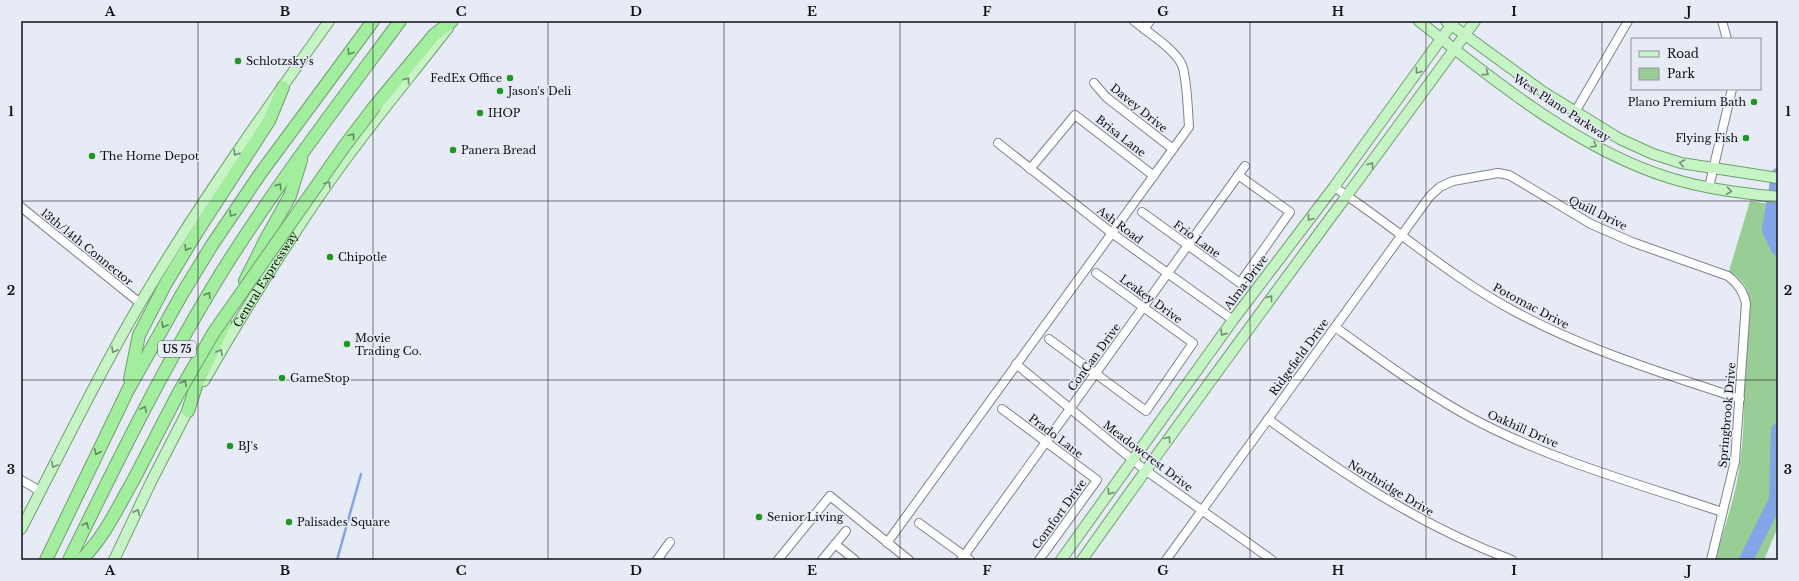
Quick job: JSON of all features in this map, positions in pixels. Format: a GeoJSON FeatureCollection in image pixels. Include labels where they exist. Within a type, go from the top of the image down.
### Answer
{"type":"FeatureCollection","features":[{"type":"Feature","properties":{"kind":"highway","name":"US 75"},"geometry":{"type":"LineString","coordinates":[[46,560],[128,390],[178,300],[228,221],[277,150],[373,21]]}},
{"type":"Feature","properties":{"kind":"highway","name":"US 75"},"geometry":{"type":"LineString","coordinates":[[69,560],[137,423],[182,339],[235,252],[305,149],[400,21]]}},
{"type":"Feature","properties":{"kind":"highway"},"geometry":{"type":"LineString","coordinates":[[81,560],[89,552],[109,523],[134,480],[178,394],[214,332],[346,144],[375,106],[434,35],[452,21]]}},
{"type":"Feature","properties":{"kind":"highway"},"geometry":{"type":"LineString","coordinates":[[128,390],[139,335],[166,283],[197,232],[269,121],[283,87]]}},
{"type":"Feature","properties":{"kind":"highway"},"geometry":{"type":"LineString","coordinates":[[188,411],[196,386],[209,355],[266,239],[290,196],[305,149]]}},
{"type":"Feature","properties":{"kind":"main road"},"geometry":{"type":"LineString","coordinates":[[21,529],[140,303],[190,222],[329,21]]}},
{"type":"Feature","properties":{"kind":"main road","name":"Central Expressway"},"geometry":{"type":"LineString","coordinates":[[114,560],[151,482],[188,411],[239,320],[314,203],[345,160],[452,21]]}},
{"type":"Feature","properties":{"kind":"main road","name":"West Plano Parkway"},"geometry":{"type":"LineString","coordinates":[[1418,21],[1454,50],[1565,128],[1627,162],[1672,179],[1709,187],[1778,197]]}},
{"type":"Feature","properties":{"kind":"main road"},"geometry":{"type":"LineString","coordinates":[[1082,560],[1247,329],[1348,196],[1475,21]]}},
{"type":"Feature","properties":{"kind":"main road","name":"West Plano Parkway"},"geometry":{"type":"LineString","coordinates":[[1451,22],[1465,35],[1542,91],[1620,139],[1653,154],[1681,163],[1778,178]]}},
{"type":"Feature","properties":{"kind":"main road","name":"Alma Drive"},"geometry":{"type":"LineString","coordinates":[[1061,560],[1232,320],[1334,187],[1441,39],[1451,22]]}},
{"type":"Feature","properties":{"kind":"main road"},"geometry":{"type":"LineString","coordinates":[[1565,128],[1575,112]]}},
{"type":"Feature","properties":{"kind":"street"},"geometry":{"type":"LineString","coordinates":[[887,543],[1189,127],[1182,65],[1172,52],[1134,21]]}},
{"type":"Feature","properties":{"kind":"street"},"geometry":{"type":"LineString","coordinates":[[1144,29],[1150,21]]}},
{"type":"Feature","properties":{"kind":"street"},"geometry":{"type":"LineString","coordinates":[[1575,112],[1628,21]]}},
{"type":"Feature","properties":{"kind":"street"},"geometry":{"type":"LineString","coordinates":[[1722,21],[1727,38]]}},
{"type":"Feature","properties":{"kind":"street","name":"Davey Drive"},"geometry":{"type":"LineString","coordinates":[[1094,82],[1106,97],[1173,149]]}},
{"type":"Feature","properties":{"kind":"street"},"geometry":{"type":"LineString","coordinates":[[1709,187],[1732,90]]}},
{"type":"Feature","properties":{"kind":"street","name":"Brisa Lane"},"geometry":{"type":"LineString","coordinates":[[1030,169],[1075,115],[1154,176]]}},
{"type":"Feature","properties":{"kind":"street","name":"Ash Road"},"geometry":{"type":"LineString","coordinates":[[998,143],[1112,234],[1232,320]]}},
{"type":"Feature","properties":{"kind":"street","name":"ConCan Drive"},"geometry":{"type":"LineString","coordinates":[[965,558],[1046,442],[1245,166]]}},
{"type":"Feature","properties":{"kind":"street","name":"Quill Drive"},"geometry":{"type":"LineString","coordinates":[[1461,179],[1498,173],[1509,175],[1591,224],[1632,242],[1728,276]]}},
{"type":"Feature","properties":{"kind":"street","name":"Frio Lane"},"geometry":{"type":"LineString","coordinates":[[1142,212],[1240,283],[1290,212],[1238,175]]}},
{"type":"Feature","properties":{"kind":"street","name":"Ridgefield Drive"},"geometry":{"type":"LineString","coordinates":[[1166,560],[1430,196],[1440,187],[1461,179]]}},
{"type":"Feature","properties":{"kind":"street","name":"Potomac Drive"},"geometry":{"type":"LineString","coordinates":[[1334,187],[1469,284],[1513,311],[1562,336],[1611,356],[1740,399]]}},
{"type":"Feature","properties":{"kind":"street","name":"13th/14th Connector"},"geometry":{"type":"LineString","coordinates":[[21,207],[140,303]]}},
{"type":"Feature","properties":{"kind":"street","name":"Leakey Drive"},"geometry":{"type":"LineString","coordinates":[[1095,374],[1146,411],[1193,344],[1096,273]]}},
{"type":"Feature","properties":{"kind":"street","name":"Springbrook Drive"},"geometry":{"type":"LineString","coordinates":[[1711,560],[1735,461],[1746,303],[1743,292],[1737,283],[1728,276]]}},
{"type":"Feature","properties":{"kind":"street","name":"Oakhill Drive"},"geometry":{"type":"LineString","coordinates":[[1335,327],[1440,400],[1507,435],[1562,458],[1722,512]]}},
{"type":"Feature","properties":{"kind":"street"},"geometry":{"type":"LineString","coordinates":[[1049,339],[1095,374]]}},
{"type":"Feature","properties":{"kind":"street","name":"Meadowcrest Drive"},"geometry":{"type":"LineString","coordinates":[[1016,364],[1145,470],[1272,560]]}},
{"type":"Feature","properties":{"kind":"street","name":"Prado Lane"},"geometry":{"type":"LineString","coordinates":[[1002,409],[1097,480]]}},
{"type":"Feature","properties":{"kind":"street","name":"Northridge Drive"},"geometry":{"type":"LineString","coordinates":[[1268,419],[1312,451],[1393,503],[1442,530],[1512,560]]}},
{"type":"Feature","properties":{"kind":"street"},"geometry":{"type":"LineString","coordinates":[[21,480],[40,492]]}},
{"type":"Feature","properties":{"kind":"street","name":"Comfort Drive"},"geometry":{"type":"LineString","coordinates":[[1039,560],[1097,480]]}},
{"type":"Feature","properties":{"kind":"street"},"geometry":{"type":"LineString","coordinates":[[778,560],[830,496],[909,560]]}},
{"type":"Feature","properties":{"kind":"street"},"geometry":{"type":"LineString","coordinates":[[919,523],[965,558]]}},
{"type":"Feature","properties":{"kind":"street"},"geometry":{"type":"LineString","coordinates":[[822,560],[846,531]]}},
{"type":"Feature","properties":{"kind":"street"},"geometry":{"type":"LineString","coordinates":[[657,560],[670,542]]}},
{"type":"Feature","properties":{"kind":"street"},"geometry":{"type":"LineString","coordinates":[[835,544],[855,560]]}},
{"type":"Feature","properties":{"kind":"green space"},"geometry":{"type":"Polygon","coordinates":[[[1750,201],[1778,205],[1778,527],[1764,560],[1715,560],[1736,488],[1742,448],[1744,418],[1744,344],[1749,303],[1745,286],[1739,278],[1729,271],[1750,201]]]}},
{"type":"Feature","properties":{"kind":"waterway"},"geometry":{"type":"LineString","coordinates":[[1778,175],[1769,230],[1778,249]]}},
{"type":"Feature","properties":{"kind":"waterway"},"geometry":{"type":"LineString","coordinates":[[1746,560],[1776,500],[1778,430]]}},
{"type":"Feature","properties":{"kind":"waterway"},"geometry":{"type":"LineString","coordinates":[[337,560],[361,474]]}},
{"type":"Feature","properties":{"kind":"place","name":"Schlotzsky's"},"geometry":{"type":"Point","coordinates":[238,61]}},
{"type":"Feature","properties":{"kind":"place","name":"FedEx Office"},"geometry":{"type":"Point","coordinates":[510,78]}},
{"type":"Feature","properties":{"kind":"place","name":"Jason's Deli"},"geometry":{"type":"Point","coordinates":[500,91]}},
{"type":"Feature","properties":{"kind":"place","name":"Plano Premium Bath"},"geometry":{"type":"Point","coordinates":[1754,102]}},
{"type":"Feature","properties":{"kind":"place","name":"IHOP"},"geometry":{"type":"Point","coordinates":[480,113]}},
{"type":"Feature","properties":{"kind":"place","name":"Flying Fish"},"geometry":{"type":"Point","coordinates":[1746,138]}},
{"type":"Feature","properties":{"kind":"place","name":"Panera Bread"},"geometry":{"type":"Point","coordinates":[453,150]}},
{"type":"Feature","properties":{"kind":"place","name":"The Home Depot"},"geometry":{"type":"Point","coordinates":[92,156]}},
{"type":"Feature","properties":{"kind":"place","name":"Chipotle"},"geometry":{"type":"Point","coordinates":[330,257]}},
{"type":"Feature","properties":{"kind":"place","name":"Movie Trading Co."},"geometry":{"type":"Point","coordinates":[347,344]}},
{"type":"Feature","properties":{"kind":"place","name":"GameStop"},"geometry":{"type":"Point","coordinates":[282,378]}},
{"type":"Feature","properties":{"kind":"place","name":"BJ's"},"geometry":{"type":"Point","coordinates":[230,446]}},
{"type":"Feature","properties":{"kind":"place","name":"Senior Living"},"geometry":{"type":"Point","coordinates":[759,517]}},
{"type":"Feature","properties":{"kind":"place","name":"Palisades Square"},"geometry":{"type":"Point","coordinates":[289,522]}}]}
